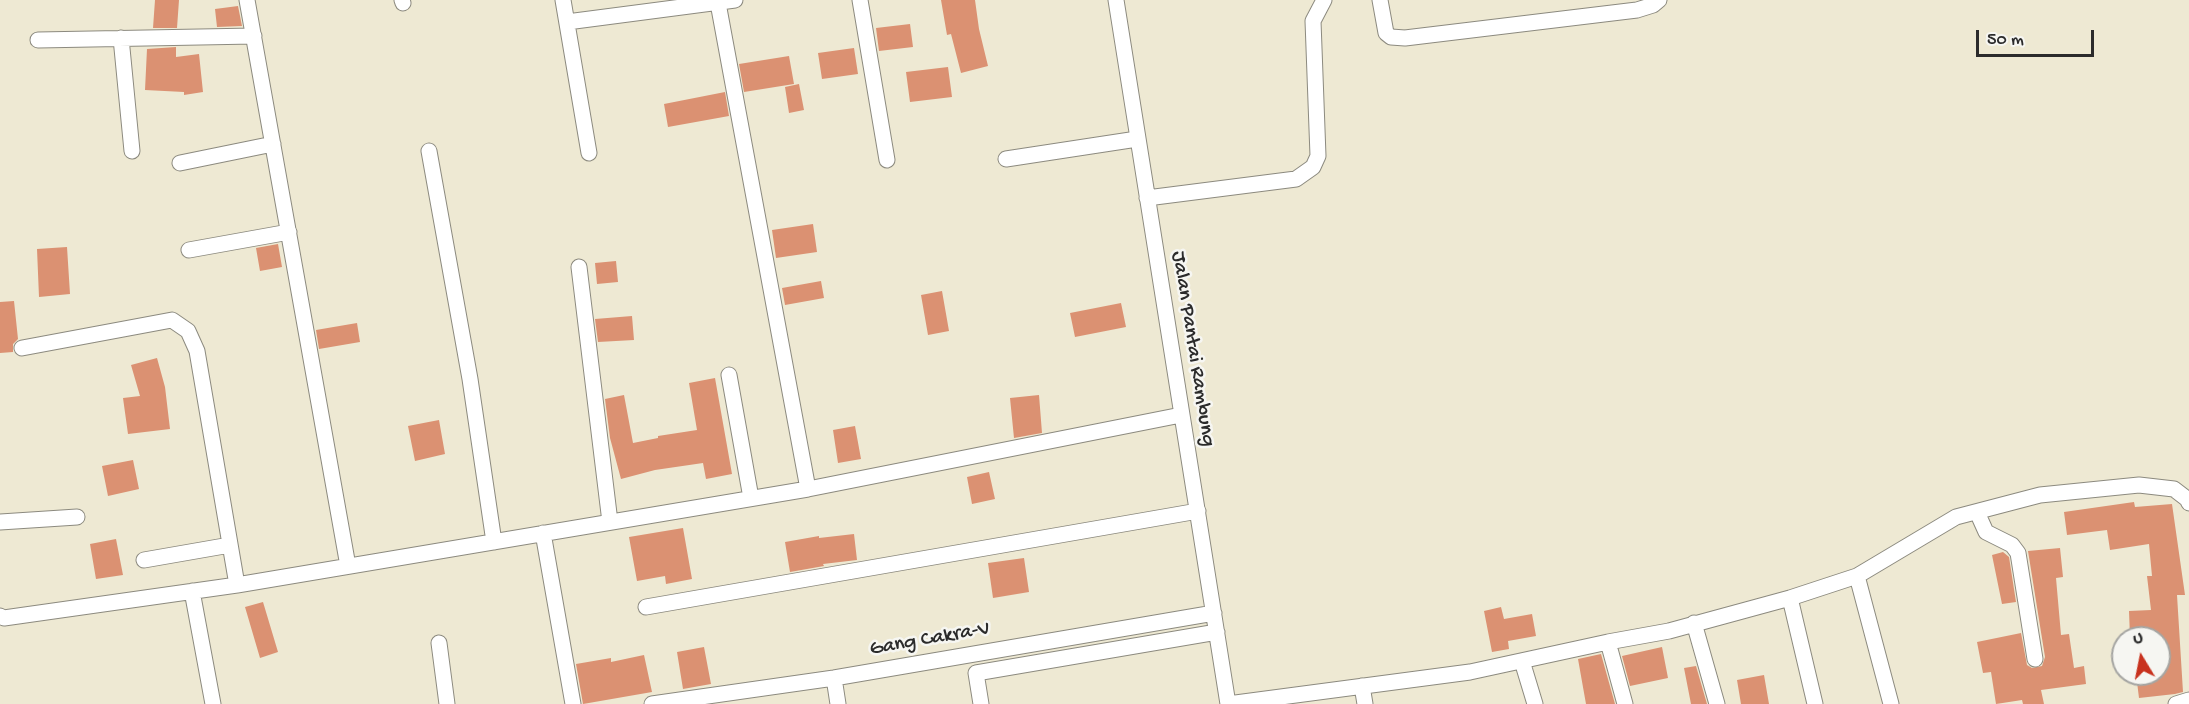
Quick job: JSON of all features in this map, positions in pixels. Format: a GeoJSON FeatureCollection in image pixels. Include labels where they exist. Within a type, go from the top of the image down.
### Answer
{"type":"FeatureCollection","features":[{"type":"Feature","properties":{"kind":"street"},"geometry":{"type":"LineString","coordinates":[[247,0],[348,566]]}},
{"type":"Feature","properties":{"kind":"street"},"geometry":{"type":"LineString","coordinates":[[563,0],[589,153]]}},
{"type":"Feature","properties":{"kind":"street"},"geometry":{"type":"LineString","coordinates":[[567,22],[735,0]]}},
{"type":"Feature","properties":{"kind":"street"},"geometry":{"type":"LineString","coordinates":[[860,0],[887,160]]}},
{"type":"Feature","properties":{"kind":"street","name":"Jalan Pantai Rambung"},"geometry":{"type":"LineString","coordinates":[[1116,0],[1228,704]]}},
{"type":"Feature","properties":{"kind":"street"},"geometry":{"type":"LineString","coordinates":[[1147,198],[1296,179],[1313,167],[1318,156],[1312,0]]}},
{"type":"Feature","properties":{"kind":"street"},"geometry":{"type":"LineString","coordinates":[[1313,21],[1324,0]]}},
{"type":"Feature","properties":{"kind":"street"},"geometry":{"type":"LineString","coordinates":[[1380,0],[1386,33],[1391,37],[1405,38],[1637,10],[1653,5],[1659,0]]}},
{"type":"Feature","properties":{"kind":"street"},"geometry":{"type":"LineString","coordinates":[[718,3],[808,489]]}},
{"type":"Feature","properties":{"kind":"street"},"geometry":{"type":"LineString","coordinates":[[38,40],[254,36]]}},
{"type":"Feature","properties":{"kind":"street"},"geometry":{"type":"LineString","coordinates":[[121,38],[132,151]]}},
{"type":"Feature","properties":{"kind":"street"},"geometry":{"type":"LineString","coordinates":[[1006,159],[1137,139]]}},
{"type":"Feature","properties":{"kind":"street"},"geometry":{"type":"LineString","coordinates":[[180,162],[273,144]]}},
{"type":"Feature","properties":{"kind":"street"},"geometry":{"type":"LineString","coordinates":[[429,151],[470,379],[494,542]]}},
{"type":"Feature","properties":{"kind":"street"},"geometry":{"type":"LineString","coordinates":[[189,250],[289,231]]}},
{"type":"Feature","properties":{"kind":"street"},"geometry":{"type":"LineString","coordinates":[[579,267],[609,522]]}},
{"type":"Feature","properties":{"kind":"street"},"geometry":{"type":"LineString","coordinates":[[22,348],[172,320],[188,331],[198,351],[237,585]]}},
{"type":"Feature","properties":{"kind":"street"},"geometry":{"type":"LineString","coordinates":[[729,375],[751,498]]}},
{"type":"Feature","properties":{"kind":"street"},"geometry":{"type":"LineString","coordinates":[[0,616],[4,618],[237,585],[808,489],[1181,415]]}},
{"type":"Feature","properties":{"kind":"street"},"geometry":{"type":"LineString","coordinates":[[1228,704],[1470,672],[1669,631],[1790,598],[1857,576],[1956,517],[2040,495],[2139,485],[2174,489],[2189,503]]}},
{"type":"Feature","properties":{"kind":"street"},"geometry":{"type":"LineString","coordinates":[[646,607],[1197,512]]}},
{"type":"Feature","properties":{"kind":"street"},"geometry":{"type":"LineString","coordinates":[[1977,512],[1986,532],[2007,542],[2018,553],[2035,659]]}},
{"type":"Feature","properties":{"kind":"street"},"geometry":{"type":"LineString","coordinates":[[0,522],[77,517]]}},
{"type":"Feature","properties":{"kind":"street"},"geometry":{"type":"LineString","coordinates":[[543,533],[573,704]]}},
{"type":"Feature","properties":{"kind":"street"},"geometry":{"type":"LineString","coordinates":[[144,560],[230,545]]}},
{"type":"Feature","properties":{"kind":"street"},"geometry":{"type":"LineString","coordinates":[[1857,576],[1892,704]]}},
{"type":"Feature","properties":{"kind":"street"},"geometry":{"type":"LineString","coordinates":[[192,591],[213,704]]}},
{"type":"Feature","properties":{"kind":"street"},"geometry":{"type":"LineString","coordinates":[[1790,598],[1815,704]]}},
{"type":"Feature","properties":{"kind":"street","name":"Gang Cakra-V"},"geometry":{"type":"LineString","coordinates":[[652,704],[834,678],[1214,613]]}},
{"type":"Feature","properties":{"kind":"street"},"geometry":{"type":"LineString","coordinates":[[1694,623],[1717,704]]}},
{"type":"Feature","properties":{"kind":"street"},"geometry":{"type":"LineString","coordinates":[[981,704],[976,673],[1217,632]]}},
{"type":"Feature","properties":{"kind":"street"},"geometry":{"type":"LineString","coordinates":[[1608,642],[1625,704]]}},
{"type":"Feature","properties":{"kind":"street"},"geometry":{"type":"LineString","coordinates":[[439,643],[447,704]]}},
{"type":"Feature","properties":{"kind":"street"},"geometry":{"type":"LineString","coordinates":[[1522,661],[1535,704]]}},
{"type":"Feature","properties":{"kind":"street"},"geometry":{"type":"LineString","coordinates":[[834,678],[838,704]]}},
{"type":"Feature","properties":{"kind":"street"},"geometry":{"type":"LineString","coordinates":[[1362,686],[1365,704]]}},
{"type":"Feature","properties":{"kind":"street"},"geometry":{"type":"LineString","coordinates":[[2176,704],[2189,700]]}},
{"type":"Feature","properties":{"kind":"building"},"geometry":{"type":"Polygon","coordinates":[[[155,0],[179,0],[177,28],[153,28],[155,0]]]}},
{"type":"Feature","properties":{"kind":"building"},"geometry":{"type":"Polygon","coordinates":[[[941,0],[975,0],[988,66],[961,73],[951,34],[947,35],[941,0]]]}},
{"type":"Feature","properties":{"kind":"building"},"geometry":{"type":"Polygon","coordinates":[[[238,6],[242,26],[217,27],[215,9],[238,6]]]}},
{"type":"Feature","properties":{"kind":"building"},"geometry":{"type":"Polygon","coordinates":[[[910,24],[913,47],[879,51],[876,28],[910,24]]]}},
{"type":"Feature","properties":{"kind":"building"},"geometry":{"type":"Polygon","coordinates":[[[176,47],[176,57],[199,54],[203,92],[184,95],[184,92],[145,90],[147,49],[176,47]]]}},
{"type":"Feature","properties":{"kind":"building"},"geometry":{"type":"Polygon","coordinates":[[[854,48],[858,74],[822,79],[818,53],[854,48]]]}},
{"type":"Feature","properties":{"kind":"building"},"geometry":{"type":"Polygon","coordinates":[[[789,56],[794,84],[744,92],[739,64],[789,56]]]}},
{"type":"Feature","properties":{"kind":"building"},"geometry":{"type":"Polygon","coordinates":[[[948,67],[952,97],[910,102],[906,72],[948,67]]]}},
{"type":"Feature","properties":{"kind":"building"},"geometry":{"type":"Polygon","coordinates":[[[799,84],[804,110],[789,113],[785,87],[799,84]]]}},
{"type":"Feature","properties":{"kind":"building"},"geometry":{"type":"Polygon","coordinates":[[[725,92],[729,116],[668,127],[664,104],[725,92]]]}},
{"type":"Feature","properties":{"kind":"building"},"geometry":{"type":"Polygon","coordinates":[[[813,224],[817,252],[776,258],[772,230],[813,224]]]}},
{"type":"Feature","properties":{"kind":"building"},"geometry":{"type":"Polygon","coordinates":[[[278,244],[282,267],[260,271],[256,248],[278,244]]]}},
{"type":"Feature","properties":{"kind":"building"},"geometry":{"type":"Polygon","coordinates":[[[67,247],[70,294],[39,297],[37,249],[67,247]]]}},
{"type":"Feature","properties":{"kind":"building"},"geometry":{"type":"Polygon","coordinates":[[[616,261],[618,282],[597,284],[595,263],[616,261]]]}},
{"type":"Feature","properties":{"kind":"building"},"geometry":{"type":"Polygon","coordinates":[[[821,281],[824,298],[785,305],[782,288],[821,281]]]}},
{"type":"Feature","properties":{"kind":"building"},"geometry":{"type":"Polygon","coordinates":[[[942,291],[949,331],[928,335],[921,295],[942,291]]]}},
{"type":"Feature","properties":{"kind":"building"},"geometry":{"type":"Polygon","coordinates":[[[14,301],[18,339],[13,344],[13,352],[0,353],[0,302],[14,301]]]}},
{"type":"Feature","properties":{"kind":"building"},"geometry":{"type":"Polygon","coordinates":[[[1121,303],[1126,327],[1075,337],[1070,313],[1121,303]]]}},
{"type":"Feature","properties":{"kind":"building"},"geometry":{"type":"Polygon","coordinates":[[[632,316],[634,340],[598,342],[595,319],[632,316]]]}},
{"type":"Feature","properties":{"kind":"building"},"geometry":{"type":"Polygon","coordinates":[[[357,323],[360,342],[319,349],[316,330],[357,323]]]}},
{"type":"Feature","properties":{"kind":"building"},"geometry":{"type":"Polygon","coordinates":[[[157,358],[165,387],[170,429],[128,434],[123,398],[140,396],[131,365],[157,358]]]}},
{"type":"Feature","properties":{"kind":"building"},"geometry":{"type":"Polygon","coordinates":[[[715,378],[732,474],[706,479],[703,463],[655,470],[621,479],[610,438],[605,399],[624,395],[633,443],[658,438],[658,436],[697,430],[689,383],[715,378]]]}},
{"type":"Feature","properties":{"kind":"building"},"geometry":{"type":"Polygon","coordinates":[[[1039,395],[1042,433],[1014,438],[1010,398],[1039,395]]]}},
{"type":"Feature","properties":{"kind":"building"},"geometry":{"type":"Polygon","coordinates":[[[439,420],[445,454],[415,461],[408,426],[439,420]]]}},
{"type":"Feature","properties":{"kind":"building"},"geometry":{"type":"Polygon","coordinates":[[[855,426],[861,459],[838,463],[833,430],[855,426]]]}},
{"type":"Feature","properties":{"kind":"building"},"geometry":{"type":"Polygon","coordinates":[[[133,460],[139,489],[108,496],[102,466],[133,460]]]}},
{"type":"Feature","properties":{"kind":"building"},"geometry":{"type":"Polygon","coordinates":[[[989,472],[995,499],[972,504],[967,477],[989,472]]]}},
{"type":"Feature","properties":{"kind":"building"},"geometry":{"type":"Polygon","coordinates":[[[2134,502],[2135,507],[2172,504],[2185,595],[2177,595],[2183,692],[2139,698],[2138,686],[2171,686],[2171,626],[2130,626],[2129,611],[2151,610],[2147,576],[2152,576],[2149,544],[2110,550],[2107,530],[2067,535],[2064,512],[2134,502]]]}},
{"type":"Feature","properties":{"kind":"building"},"geometry":{"type":"Polygon","coordinates":[[[683,528],[692,579],[666,584],[665,576],[637,581],[629,537],[683,528]]]}},
{"type":"Feature","properties":{"kind":"building"},"geometry":{"type":"Polygon","coordinates":[[[854,534],[857,560],[823,564],[824,566],[790,572],[785,542],[819,536],[819,538],[854,534]]]}},
{"type":"Feature","properties":{"kind":"building"},"geometry":{"type":"Polygon","coordinates":[[[116,539],[123,575],[96,579],[90,544],[116,539]]]}},
{"type":"Feature","properties":{"kind":"building"},"geometry":{"type":"Polygon","coordinates":[[[2060,548],[2063,577],[2056,578],[2061,635],[2069,634],[2074,668],[2084,666],[2086,684],[2041,690],[2044,704],[2023,704],[2022,700],[1996,704],[1991,672],[1983,673],[1977,642],[2021,633],[2027,665],[2032,668],[2042,666],[2045,657],[2028,551],[2060,548]]]}},
{"type":"Feature","properties":{"kind":"building"},"geometry":{"type":"Polygon","coordinates":[[[2003,552],[2009,557],[2016,602],[2002,604],[1992,555],[2003,552]]]}},
{"type":"Feature","properties":{"kind":"building"},"geometry":{"type":"Polygon","coordinates":[[[1024,558],[1029,592],[993,598],[988,563],[1024,558]]]}},
{"type":"Feature","properties":{"kind":"building"},"geometry":{"type":"Polygon","coordinates":[[[263,602],[278,652],[260,658],[245,607],[263,602]]]}},
{"type":"Feature","properties":{"kind":"building"},"geometry":{"type":"Polygon","coordinates":[[[1501,607],[1504,619],[1532,614],[1536,636],[1508,641],[1509,649],[1492,652],[1484,611],[1501,607]]]}},
{"type":"Feature","properties":{"kind":"building"},"geometry":{"type":"Polygon","coordinates":[[[704,647],[711,684],[683,689],[677,652],[704,647]]]}},
{"type":"Feature","properties":{"kind":"building"},"geometry":{"type":"Polygon","coordinates":[[[1662,647],[1668,678],[1630,686],[1622,656],[1662,647]]]}},
{"type":"Feature","properties":{"kind":"building"},"geometry":{"type":"Polygon","coordinates":[[[1601,654],[1615,704],[1586,704],[1578,659],[1601,654]]]}},
{"type":"Feature","properties":{"kind":"building"},"geometry":{"type":"Polygon","coordinates":[[[644,655],[652,692],[583,704],[576,664],[611,658],[611,662],[644,655]]]}},
{"type":"Feature","properties":{"kind":"building"},"geometry":{"type":"Polygon","coordinates":[[[1696,666],[1707,704],[1691,704],[1684,668],[1696,666]]]}},
{"type":"Feature","properties":{"kind":"building"},"geometry":{"type":"Polygon","coordinates":[[[1764,675],[1769,704],[1741,704],[1737,680],[1764,675]]]}}]}
